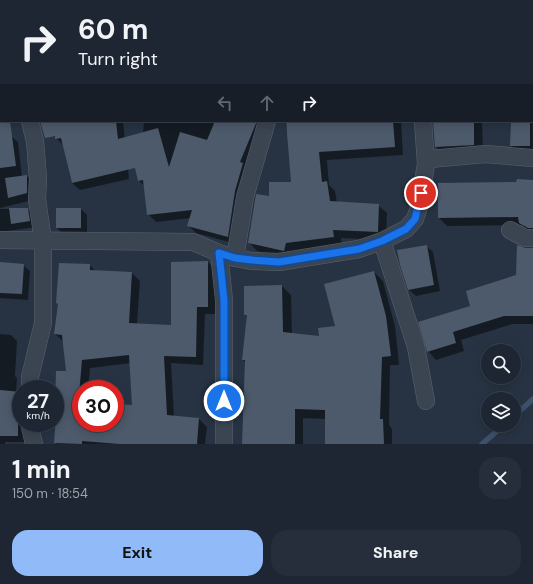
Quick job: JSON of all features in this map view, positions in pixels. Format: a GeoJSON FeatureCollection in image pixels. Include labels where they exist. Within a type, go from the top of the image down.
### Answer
{"type":"FeatureCollection","features":[{"type":"Feature","properties":{"kind":"street"},"geometry":{"type":"LineString","coordinates":[[30,122],[35,141],[38,178],[37,199],[43,241],[43,322],[30,380]]}},
{"type":"Feature","properties":{"kind":"street"},"geometry":{"type":"LineString","coordinates":[[224,444],[224,300],[227,256],[268,122]]}},
{"type":"Feature","properties":{"kind":"street"},"geometry":{"type":"LineString","coordinates":[[0,240],[193,242],[227,256],[279,262],[359,249],[382,241],[406,229],[415,219],[419,207],[426,164],[423,122]]}},
{"type":"Feature","properties":{"kind":"street"},"geometry":{"type":"LineString","coordinates":[[426,164],[430,159],[484,154],[533,158]]}},
{"type":"Feature","properties":{"kind":"street"},"geometry":{"type":"LineString","coordinates":[[510,230],[525,238],[533,238]]}},
{"type":"Feature","properties":{"kind":"street"},"geometry":{"type":"LineString","coordinates":[[382,241],[416,347],[426,400]]}},
{"type":"Feature","properties":{"kind":"street"},"geometry":{"type":"LineString","coordinates":[[31,432],[34,444]]}},
{"type":"Feature","properties":{"kind":"building"},"geometry":{"type":"Polygon","coordinates":[[[0,122],[10,122],[16,166],[0,168],[0,122]]]}},
{"type":"Feature","properties":{"kind":"building"},"geometry":{"type":"Polygon","coordinates":[[[40,122],[116,122],[118,139],[158,128],[169,167],[180,132],[207,140],[215,122],[257,122],[240,162],[243,163],[235,191],[228,237],[187,226],[192,210],[147,215],[143,180],[138,181],[135,168],[72,183],[61,138],[55,139],[55,136],[45,138],[40,122]]]}},
{"type":"Feature","properties":{"kind":"building"},"geometry":{"type":"Polygon","coordinates":[[[286,122],[393,122],[395,147],[319,152],[322,182],[327,181],[330,201],[379,204],[378,232],[333,230],[334,237],[286,243],[284,251],[248,243],[256,194],[269,196],[269,182],[291,182],[286,122]]]}},
{"type":"Feature","properties":{"kind":"building"},"geometry":{"type":"Polygon","coordinates":[[[433,122],[474,122],[474,145],[435,147],[433,122]]]}},
{"type":"Feature","properties":{"kind":"building"},"geometry":{"type":"Polygon","coordinates":[[[511,122],[530,122],[530,146],[510,146],[511,122]]]}},
{"type":"Feature","properties":{"kind":"building"},"geometry":{"type":"Polygon","coordinates":[[[27,175],[27,193],[8,198],[5,178],[27,175]]]}},
{"type":"Feature","properties":{"kind":"building"},"geometry":{"type":"Polygon","coordinates":[[[517,179],[533,180],[533,228],[528,228],[519,223],[518,217],[438,218],[438,183],[516,182],[517,179]]]}},
{"type":"Feature","properties":{"kind":"building"},"geometry":{"type":"Polygon","coordinates":[[[9,208],[28,208],[30,221],[11,224],[9,208]]]}},
{"type":"Feature","properties":{"kind":"building"},"geometry":{"type":"Polygon","coordinates":[[[56,208],[81,208],[81,228],[56,228],[56,208]]]}},
{"type":"Feature","properties":{"kind":"building"},"geometry":{"type":"Polygon","coordinates":[[[427,245],[434,285],[408,290],[397,250],[427,245]]]}},
{"type":"Feature","properties":{"kind":"building"},"geometry":{"type":"Polygon","coordinates":[[[517,245],[525,248],[533,248],[533,316],[504,316],[453,332],[456,343],[427,352],[418,322],[470,306],[466,291],[516,275],[517,245]]]}},
{"type":"Feature","properties":{"kind":"building"},"geometry":{"type":"Polygon","coordinates":[[[208,261],[208,307],[197,307],[196,357],[164,356],[167,415],[199,418],[197,444],[119,444],[82,441],[82,444],[54,443],[55,432],[64,432],[64,380],[56,380],[56,371],[66,371],[62,335],[54,334],[58,304],[56,303],[59,263],[90,264],[90,270],[132,272],[129,323],[171,325],[171,262],[208,261]]]}},
{"type":"Feature","properties":{"kind":"building"},"geometry":{"type":"Polygon","coordinates":[[[0,262],[24,264],[22,294],[0,293],[0,262]]]}},
{"type":"Feature","properties":{"kind":"building"},"geometry":{"type":"Polygon","coordinates":[[[374,271],[386,316],[391,356],[382,357],[380,419],[383,419],[384,444],[325,444],[325,410],[295,409],[295,444],[242,444],[245,360],[242,360],[247,315],[244,315],[244,286],[282,285],[283,332],[319,336],[318,328],[335,326],[324,284],[374,271]]]}},
{"type":"Feature","properties":{"kind":"building"},"geometry":{"type":"Polygon","coordinates":[[[0,390],[12,391],[12,432],[18,432],[18,436],[0,436],[0,390]]]}},
{"type":"Feature","properties":{"kind":"waterway"},"geometry":{"type":"LineString","coordinates":[[521,410],[533,399]]}},
{"type":"Feature","properties":{"kind":"waterway"},"geometry":{"type":"LineString","coordinates":[[482,444],[496,432]]}},
{"type":"Feature","properties":{"kind":"route"},"geometry":{"type":"LineString","coordinates":[[224,401],[224,300],[219,253],[235,258],[279,262],[359,249],[382,241],[406,229],[415,219],[421,193]]}}]}
